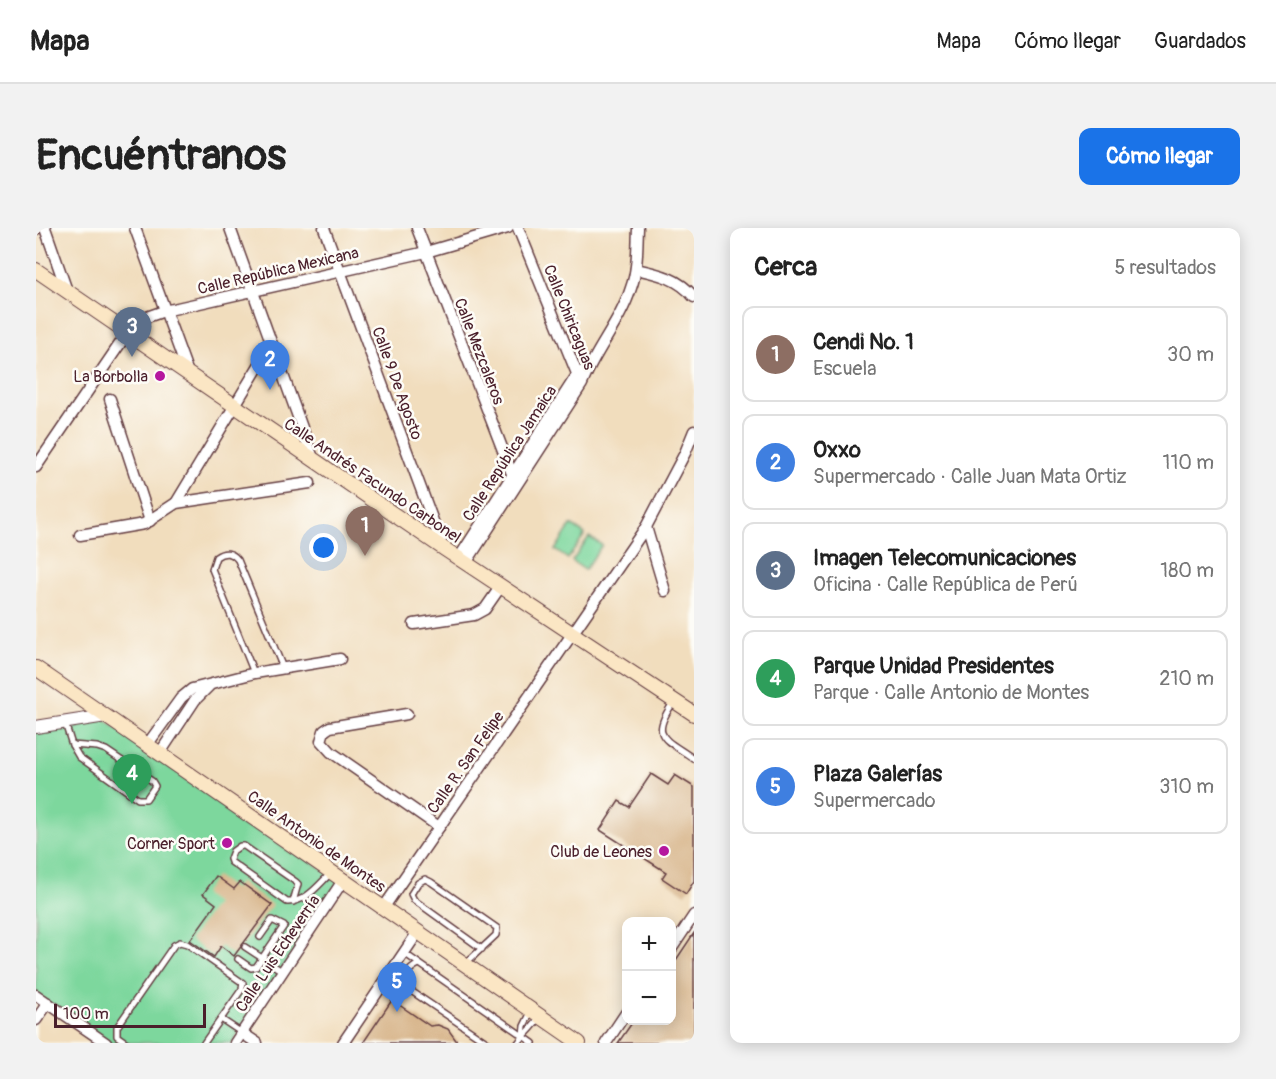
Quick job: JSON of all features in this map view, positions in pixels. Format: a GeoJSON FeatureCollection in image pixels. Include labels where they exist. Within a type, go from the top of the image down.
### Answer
{"type":"FeatureCollection","features":[{"type":"Feature","properties":{"kind":"main road","name":"Calle Andrés Facundo Carbonel"},"geometry":{"type":"LineString","coordinates":[[36,270],[443,548],[694,714]]}},
{"type":"Feature","properties":{"kind":"main road","name":"Calle Antonio de Montes"},"geometry":{"type":"LineString","coordinates":[[36,668],[579,1043]]}},
{"type":"Feature","properties":{"kind":"street"},"geometry":{"type":"LineString","coordinates":[[45,228],[67,291]]}},
{"type":"Feature","properties":{"kind":"street"},"geometry":{"type":"LineString","coordinates":[[135,228],[188,373]]}},
{"type":"Feature","properties":{"kind":"street"},"geometry":{"type":"LineString","coordinates":[[230,228],[315,461]]}},
{"type":"Feature","properties":{"kind":"street","name":"Calle 9 De Agosto"},"geometry":{"type":"LineString","coordinates":[[324,228],[443,548]]}},
{"type":"Feature","properties":{"kind":"street","name":"Calle Mezcaleros"},"geometry":{"type":"LineString","coordinates":[[417,228],[514,479]]}},
{"type":"Feature","properties":{"kind":"street","name":"Calle República Mexicana"},"geometry":{"type":"LineString","coordinates":[[128,332],[140,321],[164,310],[426,252],[508,228]]}},
{"type":"Feature","properties":{"kind":"street","name":"Calle Chiricaguas"},"geometry":{"type":"LineString","coordinates":[[518,228],[579,379]]}},
{"type":"Feature","properties":{"kind":"street","name":"Calle República Jamaica"},"geometry":{"type":"LineString","coordinates":[[462,560],[588,368],[626,304],[636,268],[638,228]]}},
{"type":"Feature","properties":{"kind":"street"},"geometry":{"type":"LineString","coordinates":[[636,268],[671,278],[679,282],[694,297]]}},
{"type":"Feature","properties":{"kind":"street"},"geometry":{"type":"LineString","coordinates":[[36,467],[128,332]]}},
{"type":"Feature","properties":{"kind":"street"},"geometry":{"type":"LineString","coordinates":[[80,535],[140,525],[150,521],[176,503],[233,405],[272,344]]}},
{"type":"Feature","properties":{"kind":"street"},"geometry":{"type":"LineString","coordinates":[[110,399],[150,521]]}},
{"type":"Feature","properties":{"kind":"street","name":"Calle R. San Felipe"},"geometry":{"type":"LineString","coordinates":[[384,907],[646,527],[689,456],[694,431]]}},
{"type":"Feature","properties":{"kind":"street"},"geometry":{"type":"LineString","coordinates":[[176,503],[310,483]]}},
{"type":"Feature","properties":{"kind":"street"},"geometry":{"type":"LineString","coordinates":[[646,527],[665,591]]}},
{"type":"Feature","properties":{"kind":"street"},"geometry":{"type":"LineString","coordinates":[[414,624],[474,615],[485,609],[501,586]]}},
{"type":"Feature","properties":{"kind":"street"},"geometry":{"type":"LineString","coordinates":[[147,745],[187,692],[213,683],[340,658]]}},
{"type":"Feature","properties":{"kind":"street"},"geometry":{"type":"LineString","coordinates":[[160,753],[195,700],[213,683]]}},
{"type":"Feature","properties":{"kind":"street"},"geometry":{"type":"LineString","coordinates":[[407,714],[330,727],[322,734],[321,741],[330,752],[439,827]]}},
{"type":"Feature","properties":{"kind":"street"},"geometry":{"type":"LineString","coordinates":[[36,727],[106,716]]}},
{"type":"Feature","properties":{"kind":"street","name":"Calle Luis Echeverría"},"geometry":{"type":"LineString","coordinates":[[235,1043],[282,971],[338,875]]}},
{"type":"Feature","properties":{"kind":"street"},"geometry":{"type":"LineString","coordinates":[[676,942],[694,915]]}},
{"type":"Feature","properties":{"kind":"street"},"geometry":{"type":"LineString","coordinates":[[343,1043],[418,932]]}},
{"type":"Feature","properties":{"kind":"street"},"geometry":{"type":"LineString","coordinates":[[36,995],[106,1043]]}},
{"type":"Feature","properties":{"kind":"street"},"geometry":{"type":"LineString","coordinates":[[36,1020],[48,1003]]}},
{"type":"Feature","properties":{"kind":"street"},"geometry":{"type":"LineString","coordinates":[[606,1043],[622,1020]]}},
{"type":"Feature","properties":{"kind":"street"},"geometry":{"type":"LineString","coordinates":[[242,1033],[256,1043]]}},
{"type":"Feature","properties":{"kind":"lane"},"geometry":{"type":"LineString","coordinates":[[255,674],[212,569],[216,557],[224,553],[238,560],[283,668]]}},
{"type":"Feature","properties":{"kind":"lane"},"geometry":{"type":"LineString","coordinates":[[674,701],[661,722],[661,732],[667,740],[694,759]]}},
{"type":"Feature","properties":{"kind":"lane"},"geometry":{"type":"LineString","coordinates":[[65,723],[72,745],[83,761],[138,799],[144,800],[155,788],[154,784],[106,750],[72,745]]}},
{"type":"Feature","properties":{"kind":"lane"},"geometry":{"type":"LineString","coordinates":[[293,902],[298,884],[296,882],[244,846],[233,851],[231,862],[284,900],[293,902],[338,875]]}},
{"type":"Feature","properties":{"kind":"lane"},"geometry":{"type":"LineString","coordinates":[[407,874],[418,883]]}},
{"type":"Feature","properties":{"kind":"lane"},"geometry":{"type":"LineString","coordinates":[[465,964],[482,949],[496,935],[496,927],[428,880],[418,883],[412,891],[411,896],[414,900],[482,949]]}},
{"type":"Feature","properties":{"kind":"lane"},"geometry":{"type":"LineString","coordinates":[[238,959],[253,969],[256,967],[284,926],[272,920],[260,937]]}},
{"type":"Feature","properties":{"kind":"lane"},"geometry":{"type":"LineString","coordinates":[[127,1043],[117,1036],[117,1027],[174,945],[180,942],[187,944],[242,982],[242,989],[204,1043]]}},
{"type":"Feature","properties":{"kind":"lane"},"geometry":{"type":"LineString","coordinates":[[246,946],[282,971]]}},
{"type":"Feature","properties":{"kind":"lane"},"geometry":{"type":"LineString","coordinates":[[404,953],[533,1043]]}},
{"type":"Feature","properties":{"kind":"lane"},"geometry":{"type":"LineString","coordinates":[[404,987],[404,978],[410,968],[419,964]]}},
{"type":"Feature","properties":{"kind":"lane"},"geometry":{"type":"LineString","coordinates":[[389,976],[488,1043]]}},
{"type":"Feature","properties":{"kind":"lane"},"geometry":{"type":"LineString","coordinates":[[523,1036],[531,1031],[536,1014]]}},
{"type":"Feature","properties":{"kind":"lane"},"geometry":{"type":"LineString","coordinates":[[519,1043],[523,1036],[524,1026],[536,1014]]}},
{"type":"Feature","properties":{"kind":"lane"},"geometry":{"type":"LineString","coordinates":[[221,1018],[242,1033]]}},
{"type":"Feature","properties":{"kind":"green space"},"geometry":{"type":"Polygon","coordinates":[[[571,525],[585,534],[568,559],[555,550],[571,525]]]}},
{"type":"Feature","properties":{"kind":"green space"},"geometry":{"type":"Polygon","coordinates":[[[589,537],[602,545],[585,570],[572,561],[589,537]]]}},
{"type":"Feature","properties":{"kind":"green space"},"geometry":{"type":"Polygon","coordinates":[[[102,718],[340,881],[233,1043],[100,1043],[36,999],[36,727],[102,718]]]}},
{"type":"Feature","properties":{"kind":"building","name":"Club de Leones"},"geometry":{"type":"Polygon","coordinates":[[[651,774],[668,785],[675,775],[694,787],[694,881],[686,894],[662,878],[666,872],[600,830],[619,801],[629,807],[651,774]]]}},
{"type":"Feature","properties":{"kind":"building"},"geometry":{"type":"Polygon","coordinates":[[[216,876],[234,889],[240,882],[272,905],[234,956],[221,946],[214,957],[190,940],[216,904],[203,894],[216,876]]]}},
{"type":"Feature","properties":{"kind":"building"},"geometry":{"type":"Polygon","coordinates":[[[694,933],[694,1043],[618,1043],[631,1025],[676,1025],[676,960],[694,933]]]}},
{"type":"Feature","properties":{"kind":"building"},"geometry":{"type":"Polygon","coordinates":[[[392,1000],[430,1026],[438,1025],[448,1029],[458,1043],[363,1043],[392,1000]]]}},
{"type":"Feature","properties":{"kind":"place","name":"Imagen Telecomunicaciones"},"geometry":{"type":"Point","coordinates":[132,357]}},
{"type":"Feature","properties":{"kind":"place","name":"La Borbolla"},"geometry":{"type":"Point","coordinates":[160,376]}},
{"type":"Feature","properties":{"kind":"place","name":"Oxxo"},"geometry":{"type":"Point","coordinates":[270,390]}},
{"type":"Feature","properties":{"kind":"place","name":"Cendi No. 1"},"geometry":{"type":"Point","coordinates":[365,556]}},
{"type":"Feature","properties":{"kind":"place","name":"Parque Unidad Presidentes"},"geometry":{"type":"Point","coordinates":[132,804]}},
{"type":"Feature","properties":{"kind":"place","name":"Corner Sport"},"geometry":{"type":"Point","coordinates":[227,843]}},
{"type":"Feature","properties":{"kind":"place","name":"Club de Leones"},"geometry":{"type":"Point","coordinates":[664,851]}},
{"type":"Feature","properties":{"kind":"place","name":"Plaza Galerías"},"geometry":{"type":"Point","coordinates":[397,1012]}}]}
